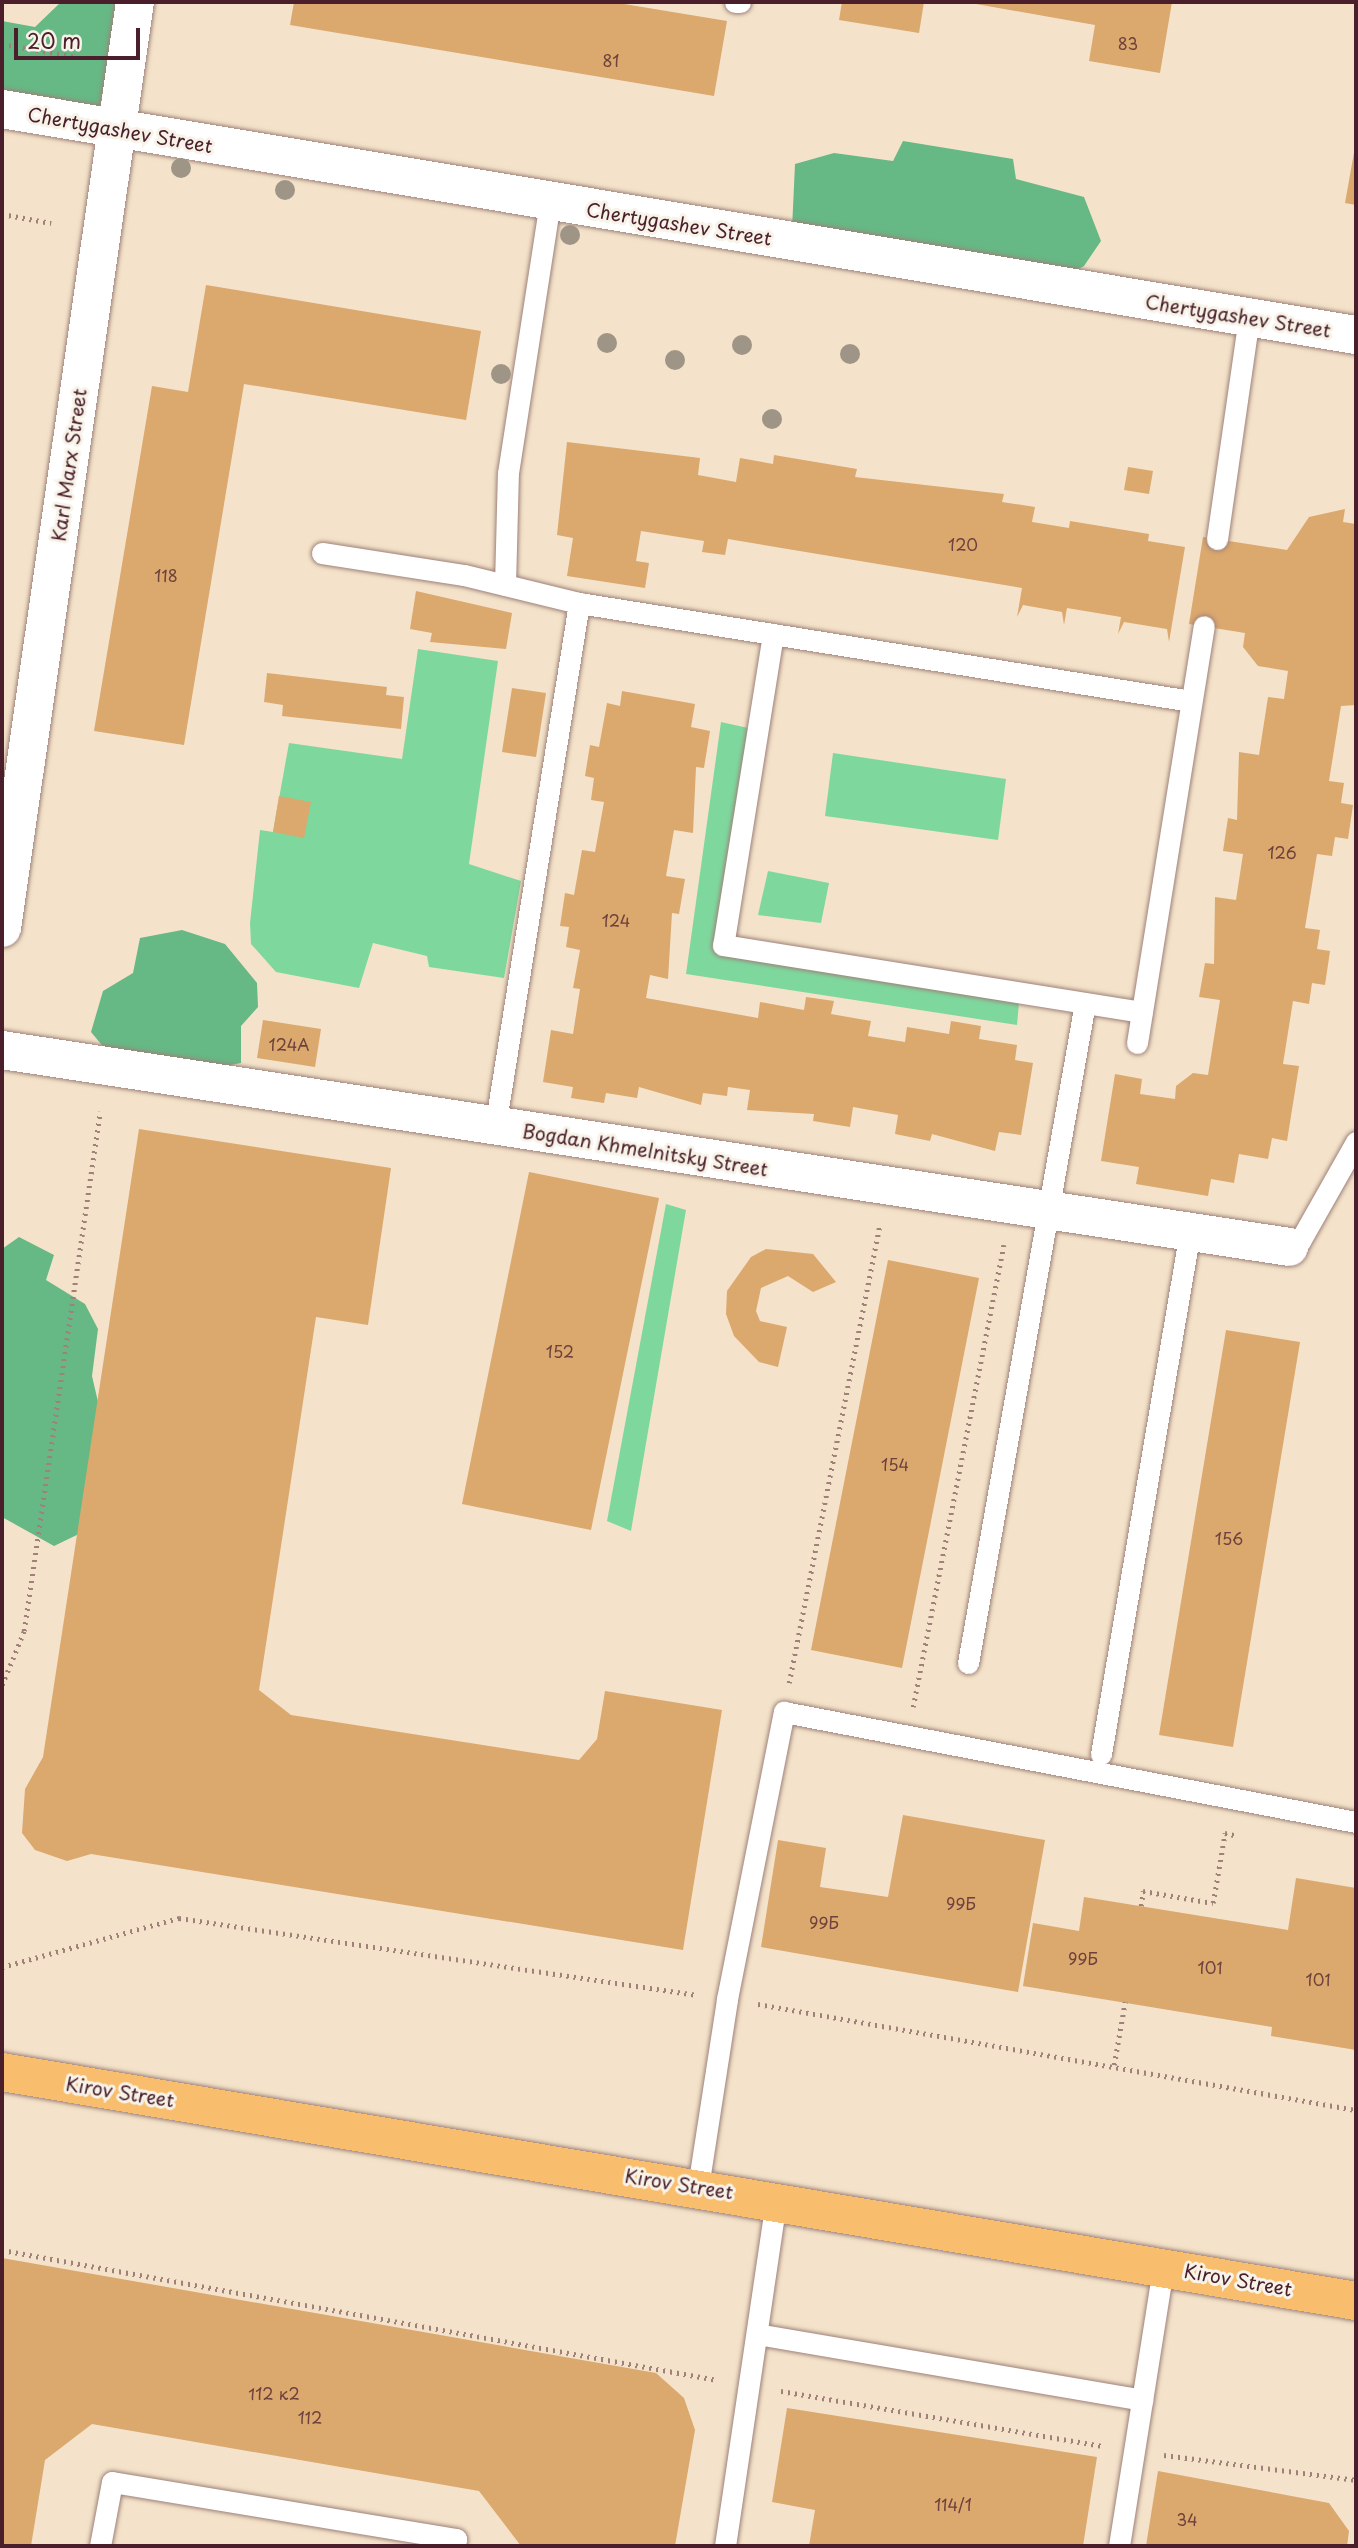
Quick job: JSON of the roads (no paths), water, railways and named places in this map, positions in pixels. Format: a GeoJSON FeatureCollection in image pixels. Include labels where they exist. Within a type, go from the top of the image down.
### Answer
{"type":"FeatureCollection","features":[{"type":"Feature","properties":{"kind":"main road","name":"Kirov Street"},"geometry":{"type":"LineString","coordinates":[[2,2073],[776,2200],[1356,2301]]}},
{"type":"Feature","properties":{"kind":"street","name":"Karl Marx Street"},"geometry":{"type":"LineString","coordinates":[[2,928],[135,2]]}},
{"type":"Feature","properties":{"kind":"street","name":"Chertygashev Street"},"geometry":{"type":"LineString","coordinates":[[2,109],[1356,335]]}},
{"type":"Feature","properties":{"kind":"street","name":"Bogdan Khmelnitsky Street"},"geometry":{"type":"LineString","coordinates":[[2,1050],[1289,1247]]}},
{"type":"Feature","properties":{"kind":"lane"},"geometry":{"type":"LineString","coordinates":[[505,585],[508,473],[550,202]]}},
{"type":"Feature","properties":{"kind":"lane"},"geometry":{"type":"LineString","coordinates":[[1217,540],[1249,318]]}},
{"type":"Feature","properties":{"kind":"lane"},"geometry":{"type":"LineString","coordinates":[[323,553],[505,585],[579,603],[1191,701]]}},
{"type":"Feature","properties":{"kind":"lane"},"geometry":{"type":"LineString","coordinates":[[495,1127],[579,603]]}},
{"type":"Feature","properties":{"kind":"lane"},"geometry":{"type":"LineString","coordinates":[[1137,1043],[1203,626]]}},
{"type":"Feature","properties":{"kind":"lane"},"geometry":{"type":"LineString","coordinates":[[773,634],[723,945],[1142,1012]]}},
{"type":"Feature","properties":{"kind":"lane"},"geometry":{"type":"LineString","coordinates":[[968,1663],[1052,1211],[1085,1003]]}},
{"type":"Feature","properties":{"kind":"lane"},"geometry":{"type":"LineString","coordinates":[[1289,1247],[1300,1241],[1356,1142]]}},
{"type":"Feature","properties":{"kind":"lane"},"geometry":{"type":"LineString","coordinates":[[1101,1754],[1190,1231]]}},
{"type":"Feature","properties":{"kind":"lane"},"geometry":{"type":"LineString","coordinates":[[698,2188],[727,1999],[784,1712],[1356,1822]]}},
{"type":"Feature","properties":{"kind":"lane"},"geometry":{"type":"LineString","coordinates":[[725,2546],[776,2200]]}},
{"type":"Feature","properties":{"kind":"lane"},"geometry":{"type":"LineString","coordinates":[[1119,2546],[1163,2267]]}},
{"type":"Feature","properties":{"kind":"lane"},"geometry":{"type":"LineString","coordinates":[[757,2333],[1142,2400]]}},
{"type":"Feature","properties":{"kind":"lane"},"geometry":{"type":"LineString","coordinates":[[100,2546],[112,2482],[456,2539],[454,2546]]}}]}
